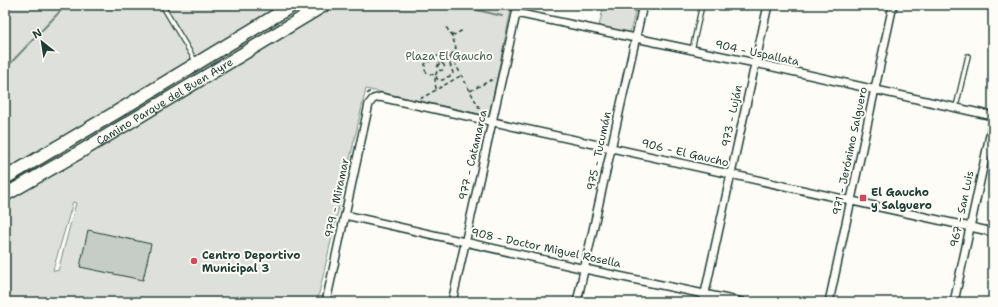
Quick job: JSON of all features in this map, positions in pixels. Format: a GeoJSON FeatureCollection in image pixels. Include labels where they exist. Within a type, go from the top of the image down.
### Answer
{"type":"FeatureCollection","features":[{"type":"Feature","properties":{"kind":"highway","name":"Camino Parque del Buen Ayre"},"geometry":{"type":"LineString","coordinates":[[5,178],[293,5]]}},
{"type":"Feature","properties":{"kind":"highway","name":"Camino Parque del Buen Ayre"},"geometry":{"type":"LineString","coordinates":[[5,195],[324,5]]}},
{"type":"Feature","properties":{"kind":"street","name":"975 - Tucumán"},"geometry":{"type":"LineString","coordinates":[[577,302],[642,5]]}},
{"type":"Feature","properties":{"kind":"street","name":"973 - Luján"},"geometry":{"type":"LineString","coordinates":[[703,302],[768,5]]}},
{"type":"Feature","properties":{"kind":"street","name":"971 - Jerónimo Salguero"},"geometry":{"type":"LineString","coordinates":[[829,302],[893,5]]}},
{"type":"Feature","properties":{"kind":"street","name":"904 - Uspallata"},"geometry":{"type":"LineString","coordinates":[[517,9],[636,38],[993,116]]}},
{"type":"Feature","properties":{"kind":"street","name":"977 - Catamarca"},"geometry":{"type":"LineString","coordinates":[[452,302],[517,9]]}},
{"type":"Feature","properties":{"kind":"street","name":"906 - El Gaucho"},"geometry":{"type":"LineString","coordinates":[[372,96],[492,121],[993,232]]}},
{"type":"Feature","properties":{"kind":"street","name":"979 - Miramar"},"geometry":{"type":"LineString","coordinates":[[326,302],[372,96]]}},
{"type":"Feature","properties":{"kind":"street","name":"967 - San Luis"},"geometry":{"type":"LineString","coordinates":[[954,302],[993,121]]}},
{"type":"Feature","properties":{"kind":"street","name":"908 - Doctor Miguel Rosella"},"geometry":{"type":"LineString","coordinates":[[345,215],[585,269],[742,302]]}},
{"type":"Feature","properties":{"kind":"lane"},"geometry":{"type":"LineString","coordinates":[[162,5],[197,63]]}},
{"type":"Feature","properties":{"kind":"lane"},"geometry":{"type":"LineString","coordinates":[[692,50],[702,5]]}},
{"type":"Feature","properties":{"kind":"lane"},"geometry":{"type":"LineString","coordinates":[[956,107],[968,56]]}},
{"type":"Feature","properties":{"kind":"path"},"geometry":{"type":"LineString","coordinates":[[446,27],[452,36],[456,48],[450,56],[450,64],[453,72],[452,75],[442,81],[438,80],[435,75],[426,72],[424,68],[425,64],[437,56],[450,56]]}},
{"type":"Feature","properties":{"kind":"path"},"geometry":{"type":"LineString","coordinates":[[452,36],[463,30]]}},
{"type":"Feature","properties":{"kind":"path"},"geometry":{"type":"LineString","coordinates":[[450,56],[483,115],[476,113]]}},
{"type":"Feature","properties":{"kind":"path"},"geometry":{"type":"LineString","coordinates":[[438,70],[442,70],[444,68],[442,64],[445,57]]}},
{"type":"Feature","properties":{"kind":"path"},"geometry":{"type":"LineString","coordinates":[[436,89],[435,75],[439,64],[442,64]]}},
{"type":"Feature","properties":{"kind":"path"},"geometry":{"type":"LineString","coordinates":[[424,102],[416,101],[462,75]]}},
{"type":"Feature","properties":{"kind":"path"},"geometry":{"type":"LineString","coordinates":[[470,91],[495,78],[494,85]]}},
{"type":"Feature","properties":{"kind":"green space","name":"Plaza El Gaucho"},"geometry":{"type":"Polygon","coordinates":[[[5,5],[512,5],[490,111],[479,114],[366,89],[317,302],[5,302],[5,5]],[[73,202],[53,270],[58,271],[76,203],[73,202]]]}},
{"type":"Feature","properties":{"kind":"green space"},"geometry":{"type":"Polygon","coordinates":[[[604,5],[637,5],[630,33],[599,26],[604,5]]]}},
{"type":"Feature","properties":{"kind":"building"},"geometry":{"type":"Polygon","coordinates":[[[88,230],[151,244],[143,280],[80,267],[88,230]]]}},
{"type":"Feature","properties":{"kind":"waterway"},"geometry":{"type":"LineString","coordinates":[[5,69],[66,5]]}},
{"type":"Feature","properties":{"kind":"waterway"},"geometry":{"type":"LineString","coordinates":[[456,5],[502,16]]}},
{"type":"Feature","properties":{"kind":"place","name":"El Gaucho y Salguero"},"geometry":{"type":"Point","coordinates":[863,198]}},
{"type":"Feature","properties":{"kind":"place","name":"Centro Deportivo Municipal 3"},"geometry":{"type":"Point","coordinates":[194,261]}}]}
